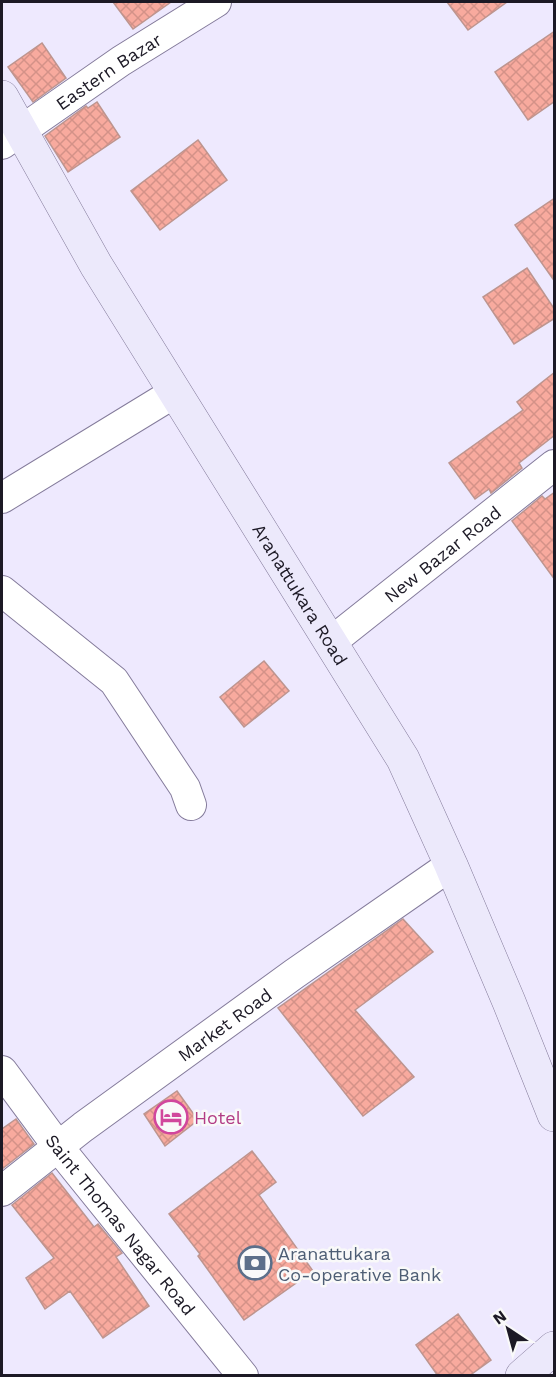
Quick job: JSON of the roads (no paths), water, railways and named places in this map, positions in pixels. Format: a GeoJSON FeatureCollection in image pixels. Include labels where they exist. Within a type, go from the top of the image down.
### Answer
{"type":"FeatureCollection","features":[{"type":"Feature","properties":{"kind":"main road","name":"Aranattukara Road"},"geometry":{"type":"LineString","coordinates":[[2,97],[11,137],[96,265],[403,759],[451,865],[555,1115]]}},
{"type":"Feature","properties":{"kind":"main road"},"geometry":{"type":"LineString","coordinates":[[522,1376],[555,1348]]}},
{"type":"Feature","properties":{"kind":"street","name":"Eastern Bazar"},"geometry":{"type":"LineString","coordinates":[[11,137],[121,61],[216,2]]}},
{"type":"Feature","properties":{"kind":"street"},"geometry":{"type":"LineString","coordinates":[[2,498],[174,393]]}},
{"type":"Feature","properties":{"kind":"street","name":"New Bazar Road"},"geometry":{"type":"LineString","coordinates":[[331,642],[555,465]]}},
{"type":"Feature","properties":{"kind":"street"},"geometry":{"type":"LineString","coordinates":[[2,591],[114,681],[184,788],[190,805]]}},
{"type":"Feature","properties":{"kind":"street","name":"Market Road"},"geometry":{"type":"LineString","coordinates":[[2,1191],[83,1127],[276,987],[451,865]]}},
{"type":"Feature","properties":{"kind":"street","name":"Saint Thomas Nagar Road"},"geometry":{"type":"LineString","coordinates":[[2,1071],[59,1148],[243,1376]]}},
{"type":"Feature","properties":{"kind":"place","name":"Hotel"},"geometry":{"type":"Point","coordinates":[171,1117]}},
{"type":"Feature","properties":{"kind":"place","name":"Aranattukara Co-operative Bank"},"geometry":{"type":"Point","coordinates":[255,1263]}}]}
